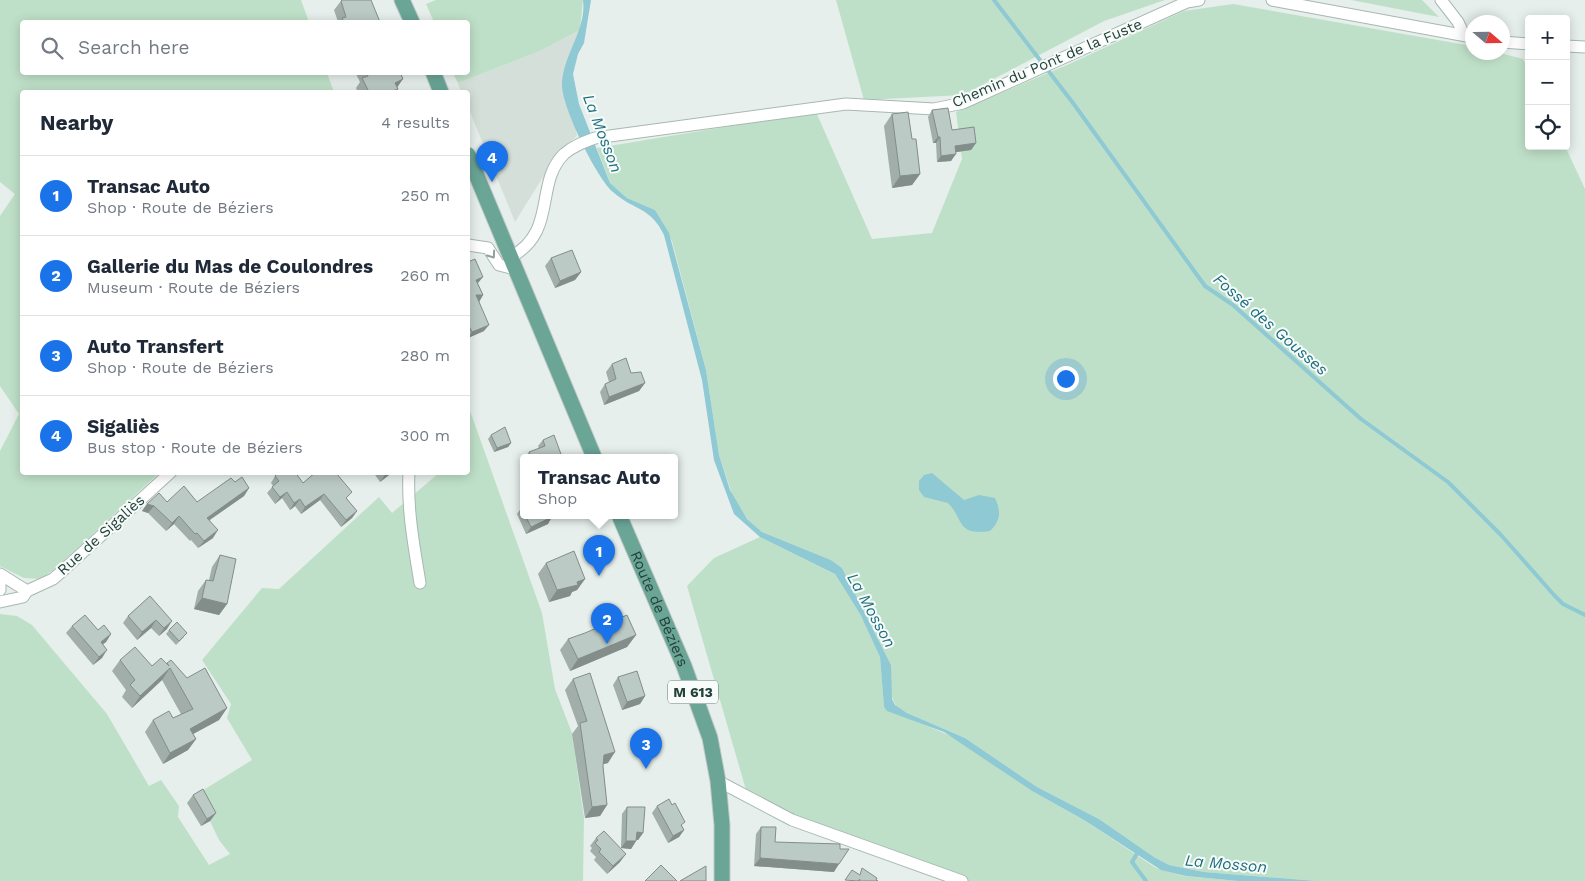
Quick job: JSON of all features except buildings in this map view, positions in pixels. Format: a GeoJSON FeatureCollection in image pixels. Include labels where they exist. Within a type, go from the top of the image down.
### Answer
{"type":"FeatureCollection","features":[{"type":"Feature","properties":{"kind":"main road"},"geometry":{"type":"LineString","coordinates":[[402,0],[411,20]]}},
{"type":"Feature","properties":{"kind":"main road"},"geometry":{"type":"LineString","coordinates":[[434,75],[440,90]]}},
{"type":"Feature","properties":{"kind":"main road"},"geometry":{"type":"LineString","coordinates":[[470,160],[593,454]]}},
{"type":"Feature","properties":{"kind":"main road","name":"Route de Béziers"},"geometry":{"type":"LineString","coordinates":[[621,519],[684,666],[710,738],[718,781],[722,826],[722,881]]}},
{"type":"Feature","properties":{"kind":"street","name":"Chemin du Pont de la Fuste"},"geometry":{"type":"LineString","coordinates":[[513,263],[534,237],[541,221],[555,166],[564,154],[578,144],[595,138],[846,104],[934,109],[963,103],[1187,2],[1199,0]]}},
{"type":"Feature","properties":{"kind":"street"},"geometry":{"type":"LineString","coordinates":[[1272,0],[1465,35]]}},
{"type":"Feature","properties":{"kind":"street"},"geometry":{"type":"LineString","coordinates":[[1441,0],[1465,32]]}},
{"type":"Feature","properties":{"kind":"street"},"geometry":{"type":"LineString","coordinates":[[1510,43],[1525,44]]}},
{"type":"Feature","properties":{"kind":"street"},"geometry":{"type":"LineString","coordinates":[[1570,46],[1585,47]]}},
{"type":"Feature","properties":{"kind":"street"},"geometry":{"type":"LineString","coordinates":[[470,245],[488,248],[499,265],[513,263]]}},
{"type":"Feature","properties":{"kind":"street","name":"Rue de Sigaliès"},"geometry":{"type":"LineString","coordinates":[[0,602],[23,597],[27,591],[60,573],[168,475]]}},
{"type":"Feature","properties":{"kind":"street"},"geometry":{"type":"LineString","coordinates":[[409,475],[409,512],[420,583]]}},
{"type":"Feature","properties":{"kind":"street"},"geometry":{"type":"LineString","coordinates":[[0,574],[27,591]]}},
{"type":"Feature","properties":{"kind":"street"},"geometry":{"type":"LineString","coordinates":[[0,579],[0,590]]}},
{"type":"Feature","properties":{"kind":"street"},"geometry":{"type":"LineString","coordinates":[[718,781],[792,820],[962,881]]}},
{"type":"Feature","properties":{"kind":"shaded area"},"geometry":{"type":"Polygon","coordinates":[[[580,30],[565,68],[577,136],[558,153],[515,222],[470,112],[470,90],[460,90],[458,83],[540,51],[580,30]]]}},
{"type":"Feature","properties":{"kind":"green space"},"geometry":{"type":"Polygon","coordinates":[[[0,0],[301,0],[308,20],[20,20],[20,75],[328,75],[333,90],[20,90],[20,475],[157,475],[57,567],[41,579],[24,578],[0,566],[0,451],[19,414],[0,386],[0,216],[15,194],[0,182],[0,0]]]}},
{"type":"Feature","properties":{"kind":"green space"},"geometry":{"type":"Polygon","coordinates":[[[436,0],[583,0],[580,30],[540,51],[458,83],[454,75],[470,75],[470,20],[433,20],[426,4],[436,0]]]}},
{"type":"Feature","properties":{"kind":"green space"},"geometry":{"type":"Polygon","coordinates":[[[836,0],[1165,0],[1104,21],[963,95],[864,100],[836,0]]]}},
{"type":"Feature","properties":{"kind":"green space"},"geometry":{"type":"Polygon","coordinates":[[[1351,0],[1422,0],[1439,17],[1351,0]]]}},
{"type":"Feature","properties":{"kind":"green space"},"geometry":{"type":"Polygon","coordinates":[[[1233,4],[1465,45],[1465,60],[1510,60],[1510,56],[1523,59],[1525,63],[1525,150],[1567,150],[1585,189],[1585,881],[1317,881],[1204,872],[1169,865],[1154,857],[1099,819],[1037,787],[965,738],[907,713],[896,706],[891,695],[891,665],[842,568],[831,560],[762,532],[747,519],[734,500],[719,455],[706,370],[672,241],[655,210],[627,198],[610,183],[597,148],[816,112],[872,239],[932,233],[962,159],[956,112],[1067,65],[1184,11],[1233,4]]]}},
{"type":"Feature","properties":{"kind":"green space"},"geometry":{"type":"Polygon","coordinates":[[[470,411],[542,613],[555,689],[572,733],[584,818],[583,881],[0,881],[0,614],[17,616],[32,625],[107,714],[149,786],[161,780],[179,806],[178,817],[209,865],[230,854],[219,840],[197,794],[252,760],[227,718],[231,704],[202,660],[262,588],[279,589],[379,497],[392,513],[437,475],[470,475],[470,411]]]}},
{"type":"Feature","properties":{"kind":"green space"},"geometry":{"type":"Polygon","coordinates":[[[760,537],[835,574],[860,614],[880,657],[884,707],[955,738],[1032,791],[1084,820],[1156,868],[1184,876],[1239,881],[964,881],[794,817],[746,790],[687,586],[714,558],[760,537]]]}},
{"type":"Feature","properties":{"kind":"water"},"geometry":{"type":"Polygon","coordinates":[[[583,0],[591,0],[584,43],[578,54],[573,74],[579,104],[610,183],[627,198],[655,210],[669,233],[706,370],[719,455],[730,490],[747,519],[762,532],[831,560],[842,568],[891,665],[892,699],[895,705],[907,713],[965,738],[1037,787],[1099,819],[1154,857],[1169,865],[1204,872],[1317,881],[1238,881],[1186,876],[1161,870],[1084,820],[1032,791],[944,732],[887,711],[884,707],[880,657],[860,614],[835,574],[760,537],[734,514],[714,460],[702,380],[664,235],[653,219],[621,198],[606,184],[581,141],[563,95],[563,74],[581,22],[583,0]]]}},
{"type":"Feature","properties":{"kind":"water"},"geometry":{"type":"Polygon","coordinates":[[[932,473],[964,500],[979,495],[995,498],[999,516],[990,531],[979,532],[966,529],[948,503],[924,497],[919,490],[919,481],[924,475],[932,473]]]}},
{"type":"Feature","properties":{"kind":"waterway","name":"Fossé des Gousses"},"geometry":{"type":"LineString","coordinates":[[994,0],[1073,103],[1205,286],[1233,305],[1361,419],[1448,482],[1501,535],[1563,604],[1585,615]]}},
{"type":"Feature","properties":{"kind":"waterway"},"geometry":{"type":"LineString","coordinates":[[1138,852],[1132,862],[1146,881]]}},
{"type":"Feature","properties":{"kind":"place","name":"Sigaliès"},"geometry":{"type":"Point","coordinates":[492,182]}},
{"type":"Feature","properties":{"kind":"place","name":"Transac Auto"},"geometry":{"type":"Point","coordinates":[599,576]}},
{"type":"Feature","properties":{"kind":"place","name":"Gallerie du Mas de Coulondres"},"geometry":{"type":"Point","coordinates":[607,644]}},
{"type":"Feature","properties":{"kind":"place","name":"Auto Transfert"},"geometry":{"type":"Point","coordinates":[646,769]}},
{"type":"Feature","properties":{"kind":"water label","name":"La Mosson"},"geometry":{"type":"Point","coordinates":[603,133]}},
{"type":"Feature","properties":{"kind":"water label","name":"La Mosson"},"geometry":{"type":"Point","coordinates":[872,610]}},
{"type":"Feature","properties":{"kind":"water label","name":"La Mosson"},"geometry":{"type":"Point","coordinates":[1226,863]}}]}
